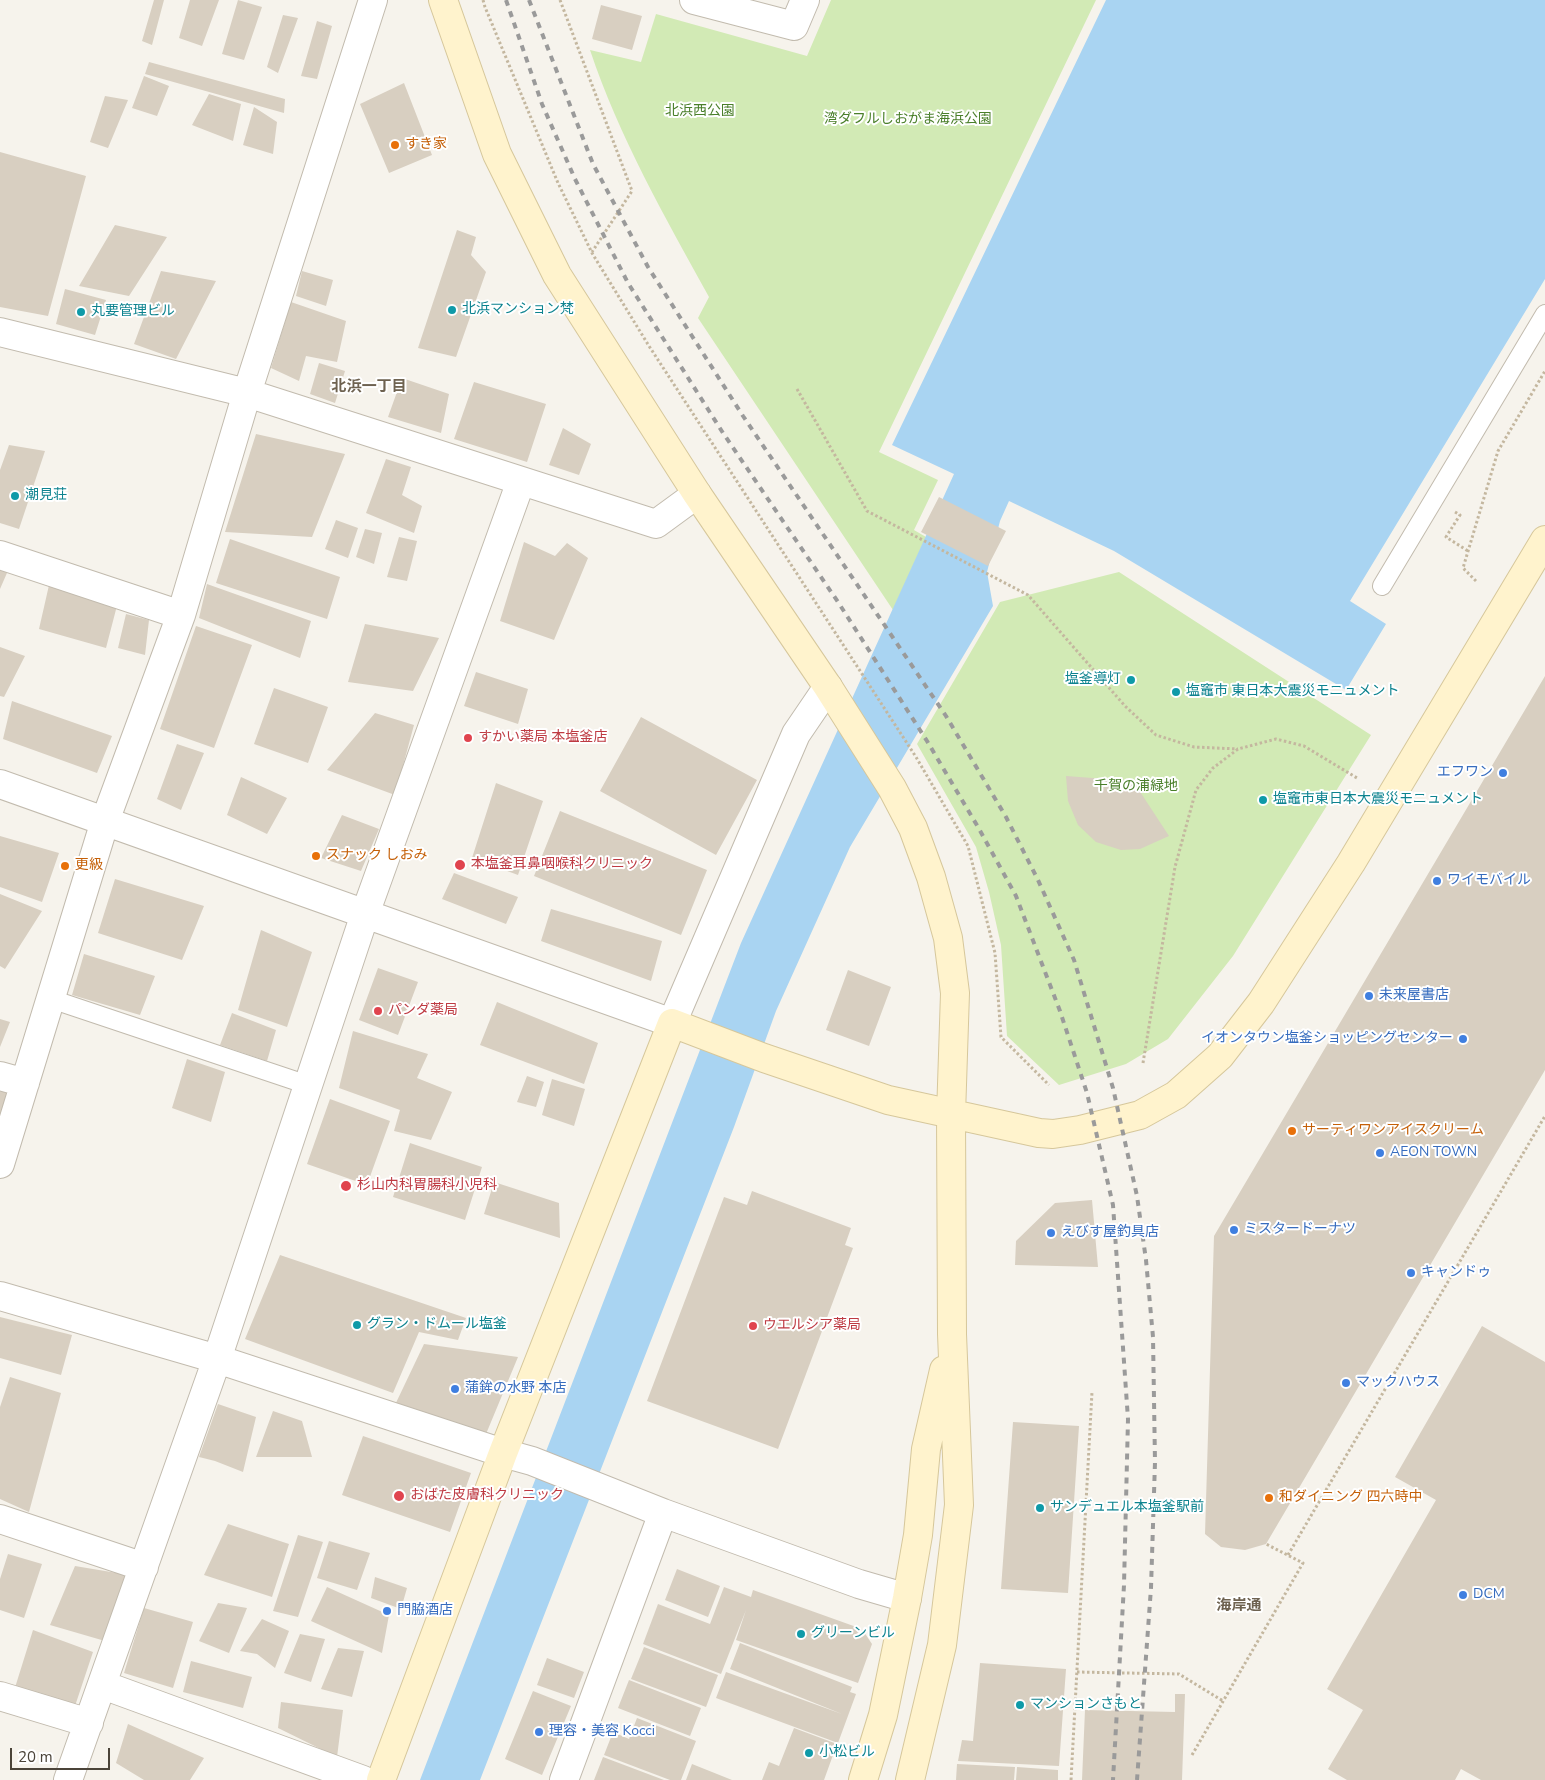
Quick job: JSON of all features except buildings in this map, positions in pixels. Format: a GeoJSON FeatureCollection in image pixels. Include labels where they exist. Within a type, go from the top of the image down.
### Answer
{"type":"FeatureCollection","features":[{"type":"Feature","properties":{"kind":"street"},"geometry":{"type":"LineString","coordinates":[[0,1164],[12,1079],[50,999],[105,821],[181,615],[247,392],[373,0]]}},
{"type":"Feature","properties":{"kind":"street"},"geometry":{"type":"LineString","coordinates":[[443,0],[497,154],[557,275],[697,494],[835,698],[892,788],[913,828],[931,877],[948,938],[955,993],[951,1115],[952,1334],[959,1505],[942,1645],[910,1780]]}},
{"type":"Feature","properties":{"kind":"street"},"geometry":{"type":"LineString","coordinates":[[694,0],[794,26],[805,0]]}},
{"type":"Feature","properties":{"kind":"street"},"geometry":{"type":"LineString","coordinates":[[0,332],[247,392],[656,524],[697,494]]}},
{"type":"Feature","properties":{"kind":"street"},"geometry":{"type":"LineString","coordinates":[[68,1780],[103,1685],[216,1359],[365,914],[521,481]]}},
{"type":"Feature","properties":{"kind":"street"},"geometry":{"type":"LineString","coordinates":[[0,784],[672,1023],[764,1058],[888,1100],[1039,1133],[1053,1134],[1080,1130],[1140,1115],[1176,1095],[1220,1056],[1261,1003],[1351,863],[1545,540]]}},
{"type":"Feature","properties":{"kind":"street"},"geometry":{"type":"LineString","coordinates":[[0,555],[181,615]]}},
{"type":"Feature","properties":{"kind":"street"},"geometry":{"type":"LineString","coordinates":[[381,1780],[502,1453],[672,1023],[796,734],[835,698]]}},
{"type":"Feature","properties":{"kind":"street"},"geometry":{"type":"LineString","coordinates":[[0,1296],[216,1359],[502,1453],[532,1461],[663,1513],[859,1584],[907,1598]]}},
{"type":"Feature","properties":{"kind":"street"},"geometry":{"type":"LineString","coordinates":[[863,1780],[883,1715],[907,1598],[918,1535],[926,1449],[952,1334]]}},
{"type":"Feature","properties":{"kind":"street"},"geometry":{"type":"LineString","coordinates":[[564,1780],[663,1513]]}},
{"type":"Feature","properties":{"kind":"street"},"geometry":{"type":"LineString","coordinates":[[0,1519],[144,1567]]}},
{"type":"Feature","properties":{"kind":"street"},"geometry":{"type":"LineString","coordinates":[[103,1685],[363,1780]]}},
{"type":"Feature","properties":{"kind":"street"},"geometry":{"type":"LineString","coordinates":[[0,1696],[89,1723]]}},
{"type":"Feature","properties":{"kind":"lane"},"geometry":{"type":"LineString","coordinates":[[1382,586],[1545,314]]}},
{"type":"Feature","properties":{"kind":"lane"},"geometry":{"type":"LineString","coordinates":[[50,999],[308,1085]]}},
{"type":"Feature","properties":{"kind":"path"},"geometry":{"type":"LineString","coordinates":[[484,0],[485,7],[558,183],[592,252],[649,346],[916,757],[968,846],[995,953],[1001,1037],[1050,1085]]}},
{"type":"Feature","properties":{"kind":"path"},"geometry":{"type":"LineString","coordinates":[[560,0],[632,191],[592,252]]}},
{"type":"Feature","properties":{"kind":"path"},"geometry":{"type":"LineString","coordinates":[[1476,581],[1463,568],[1498,451],[1545,372]]}},
{"type":"Feature","properties":{"kind":"path"},"geometry":{"type":"LineString","coordinates":[[797,388],[867,511],[1028,595],[1125,706],[1156,735],[1194,747],[1238,749],[1276,739],[1304,746],[1357,778]]}},
{"type":"Feature","properties":{"kind":"path"},"geometry":{"type":"LineString","coordinates":[[1446,537],[1468,551]]}},
{"type":"Feature","properties":{"kind":"path"},"geometry":{"type":"LineString","coordinates":[[1144,1063],[1175,867],[1196,790],[1213,768],[1238,749]]}},
{"type":"Feature","properties":{"kind":"path"},"geometry":{"type":"LineString","coordinates":[[1288,1555],[1545,1116]]}},
{"type":"Feature","properties":{"kind":"path"},"geometry":{"type":"LineString","coordinates":[[1071,1780],[1092,1392]]}},
{"type":"Feature","properties":{"kind":"path"},"geometry":{"type":"LineString","coordinates":[[1192,1755],[1303,1563],[1266,1544]]}},
{"type":"Feature","properties":{"kind":"path"},"geometry":{"type":"LineString","coordinates":[[1077,1672],[1179,1674],[1223,1700]]}},
{"type":"Feature","properties":{"kind":"green space","name":"湾ダフルしおがま海浜公園"},"geometry":{"type":"Polygon","coordinates":[[[831,0],[1096,0],[879,452],[938,480],[914,530],[926,537],[893,610],[698,318],[709,297],[629,145],[590,50],[641,62],[656,14],[807,56],[831,0]]]}},
{"type":"Feature","properties":{"kind":"green space","name":"千賀の浦緑地"},"geometry":{"type":"Polygon","coordinates":[[[1119,572],[1371,735],[1233,956],[1168,1039],[1126,1064],[1059,1085],[1007,1036],[1001,945],[976,847],[917,744],[1000,602],[1119,572]]]}},
{"type":"Feature","properties":{"kind":"water"},"geometry":{"type":"Polygon","coordinates":[[[1106,0],[1545,0],[1545,279],[1350,601],[1386,624],[1346,690],[1114,551],[1009,501],[1000,521],[987,572],[993,606],[850,847],[776,1011],[734,1127],[480,1780],[420,1780],[741,943],[954,474],[892,445],[1106,0]]]}},
{"type":"Feature","properties":{"kind":"railway"},"geometry":{"type":"LineString","coordinates":[[506,0],[542,104],[575,179],[628,283],[723,433],[838,602],[927,741],[1016,896],[1060,1011],[1087,1093],[1113,1205],[1128,1419],[1124,1585],[1113,1780]]}},
{"type":"Feature","properties":{"kind":"railway"},"geometry":{"type":"LineString","coordinates":[[529,0],[593,164],[648,267],[743,416],[946,716],[1006,817],[1038,880],[1074,960],[1113,1088],[1137,1196],[1146,1260],[1153,1337],[1155,1462],[1151,1588],[1137,1780]]}},
{"type":"Feature","properties":{"kind":"place","name":"すき家"},"geometry":{"type":"Point","coordinates":[395,145]}},
{"type":"Feature","properties":{"kind":"place","name":"北浜マンション梵"},"geometry":{"type":"Point","coordinates":[452,310]}},
{"type":"Feature","properties":{"kind":"place","name":"丸要管理ビル"},"geometry":{"type":"Point","coordinates":[81,312]}},
{"type":"Feature","properties":{"kind":"place","name":"潮見荘"},"geometry":{"type":"Point","coordinates":[15,496]}},
{"type":"Feature","properties":{"kind":"place","name":"塩釜導灯"},"geometry":{"type":"Point","coordinates":[1131,680]}},
{"type":"Feature","properties":{"kind":"place","name":"塩竈市 東日本大震災モニュメント"},"geometry":{"type":"Point","coordinates":[1176,692]}},
{"type":"Feature","properties":{"kind":"place","name":"すかい薬局 本塩釜店"},"geometry":{"type":"Point","coordinates":[468,738]}},
{"type":"Feature","properties":{"kind":"place","name":"エフワン"},"geometry":{"type":"Point","coordinates":[1503,773]}},
{"type":"Feature","properties":{"kind":"place","name":"塩竈市東日本大震災モニュメント"},"geometry":{"type":"Point","coordinates":[1263,800]}},
{"type":"Feature","properties":{"kind":"place","name":"スナック しおみ"},"geometry":{"type":"Point","coordinates":[316,856]}},
{"type":"Feature","properties":{"kind":"place","name":"本塩釜耳鼻咽喉科クリニック"},"geometry":{"type":"Point","coordinates":[460,865]}},
{"type":"Feature","properties":{"kind":"place","name":"更級"},"geometry":{"type":"Point","coordinates":[65,866]}},
{"type":"Feature","properties":{"kind":"place","name":"ワイモバイル"},"geometry":{"type":"Point","coordinates":[1437,881]}},
{"type":"Feature","properties":{"kind":"place","name":"未来屋書店"},"geometry":{"type":"Point","coordinates":[1369,996]}},
{"type":"Feature","properties":{"kind":"place","name":"パンダ薬局"},"geometry":{"type":"Point","coordinates":[378,1011]}},
{"type":"Feature","properties":{"kind":"place","name":"イオンタウン塩釜ショッピングセンター"},"geometry":{"type":"Point","coordinates":[1463,1039]}},
{"type":"Feature","properties":{"kind":"place","name":"サーティワンアイスクリーム"},"geometry":{"type":"Point","coordinates":[1292,1131]}},
{"type":"Feature","properties":{"kind":"place","name":"AEON TOWN"},"geometry":{"type":"Point","coordinates":[1380,1153]}},
{"type":"Feature","properties":{"kind":"place","name":"杉山内科胃腸科小児科"},"geometry":{"type":"Point","coordinates":[346,1186]}},
{"type":"Feature","properties":{"kind":"place","name":"ミスタードーナツ"},"geometry":{"type":"Point","coordinates":[1234,1230]}},
{"type":"Feature","properties":{"kind":"place","name":"えびす屋釣具店"},"geometry":{"type":"Point","coordinates":[1051,1233]}},
{"type":"Feature","properties":{"kind":"place","name":"キャンドゥ"},"geometry":{"type":"Point","coordinates":[1411,1273]}},
{"type":"Feature","properties":{"kind":"place","name":"グラン・ドムール塩釜"},"geometry":{"type":"Point","coordinates":[357,1325]}},
{"type":"Feature","properties":{"kind":"place","name":"ウエルシア薬局"},"geometry":{"type":"Point","coordinates":[753,1326]}},
{"type":"Feature","properties":{"kind":"place","name":"マックハウス"},"geometry":{"type":"Point","coordinates":[1346,1383]}},
{"type":"Feature","properties":{"kind":"place","name":"蒲鉾の水野 本店"},"geometry":{"type":"Point","coordinates":[455,1389]}},
{"type":"Feature","properties":{"kind":"place","name":"おばた皮膚科クリニック"},"geometry":{"type":"Point","coordinates":[399,1496]}},
{"type":"Feature","properties":{"kind":"place","name":"和ダイニング 四六時中"},"geometry":{"type":"Point","coordinates":[1269,1498]}},
{"type":"Feature","properties":{"kind":"place","name":"サンデュエル本塩釜駅前"},"geometry":{"type":"Point","coordinates":[1040,1508]}},
{"type":"Feature","properties":{"kind":"place","name":"DCM"},"geometry":{"type":"Point","coordinates":[1463,1595]}},
{"type":"Feature","properties":{"kind":"place","name":"門脇酒店"},"geometry":{"type":"Point","coordinates":[387,1611]}},
{"type":"Feature","properties":{"kind":"place","name":"グリーンビル"},"geometry":{"type":"Point","coordinates":[801,1634]}},
{"type":"Feature","properties":{"kind":"place","name":"マンションさもと"},"geometry":{"type":"Point","coordinates":[1020,1705]}},
{"type":"Feature","properties":{"kind":"place","name":"理容・美容 Kocci"},"geometry":{"type":"Point","coordinates":[539,1732]}},
{"type":"Feature","properties":{"kind":"place","name":"小松ビル"},"geometry":{"type":"Point","coordinates":[809,1753]}},
{"type":"Feature","properties":{"kind":"district","name":"北浜一丁目"},"geometry":{"type":"Point","coordinates":[369,387]}},
{"type":"Feature","properties":{"kind":"district","name":"海岸通"},"geometry":{"type":"Point","coordinates":[1239,1606]}},
{"type":"Feature","properties":{"kind":"park label","name":"北浜西公園"},"geometry":{"type":"Point","coordinates":[700,112]}}]}
